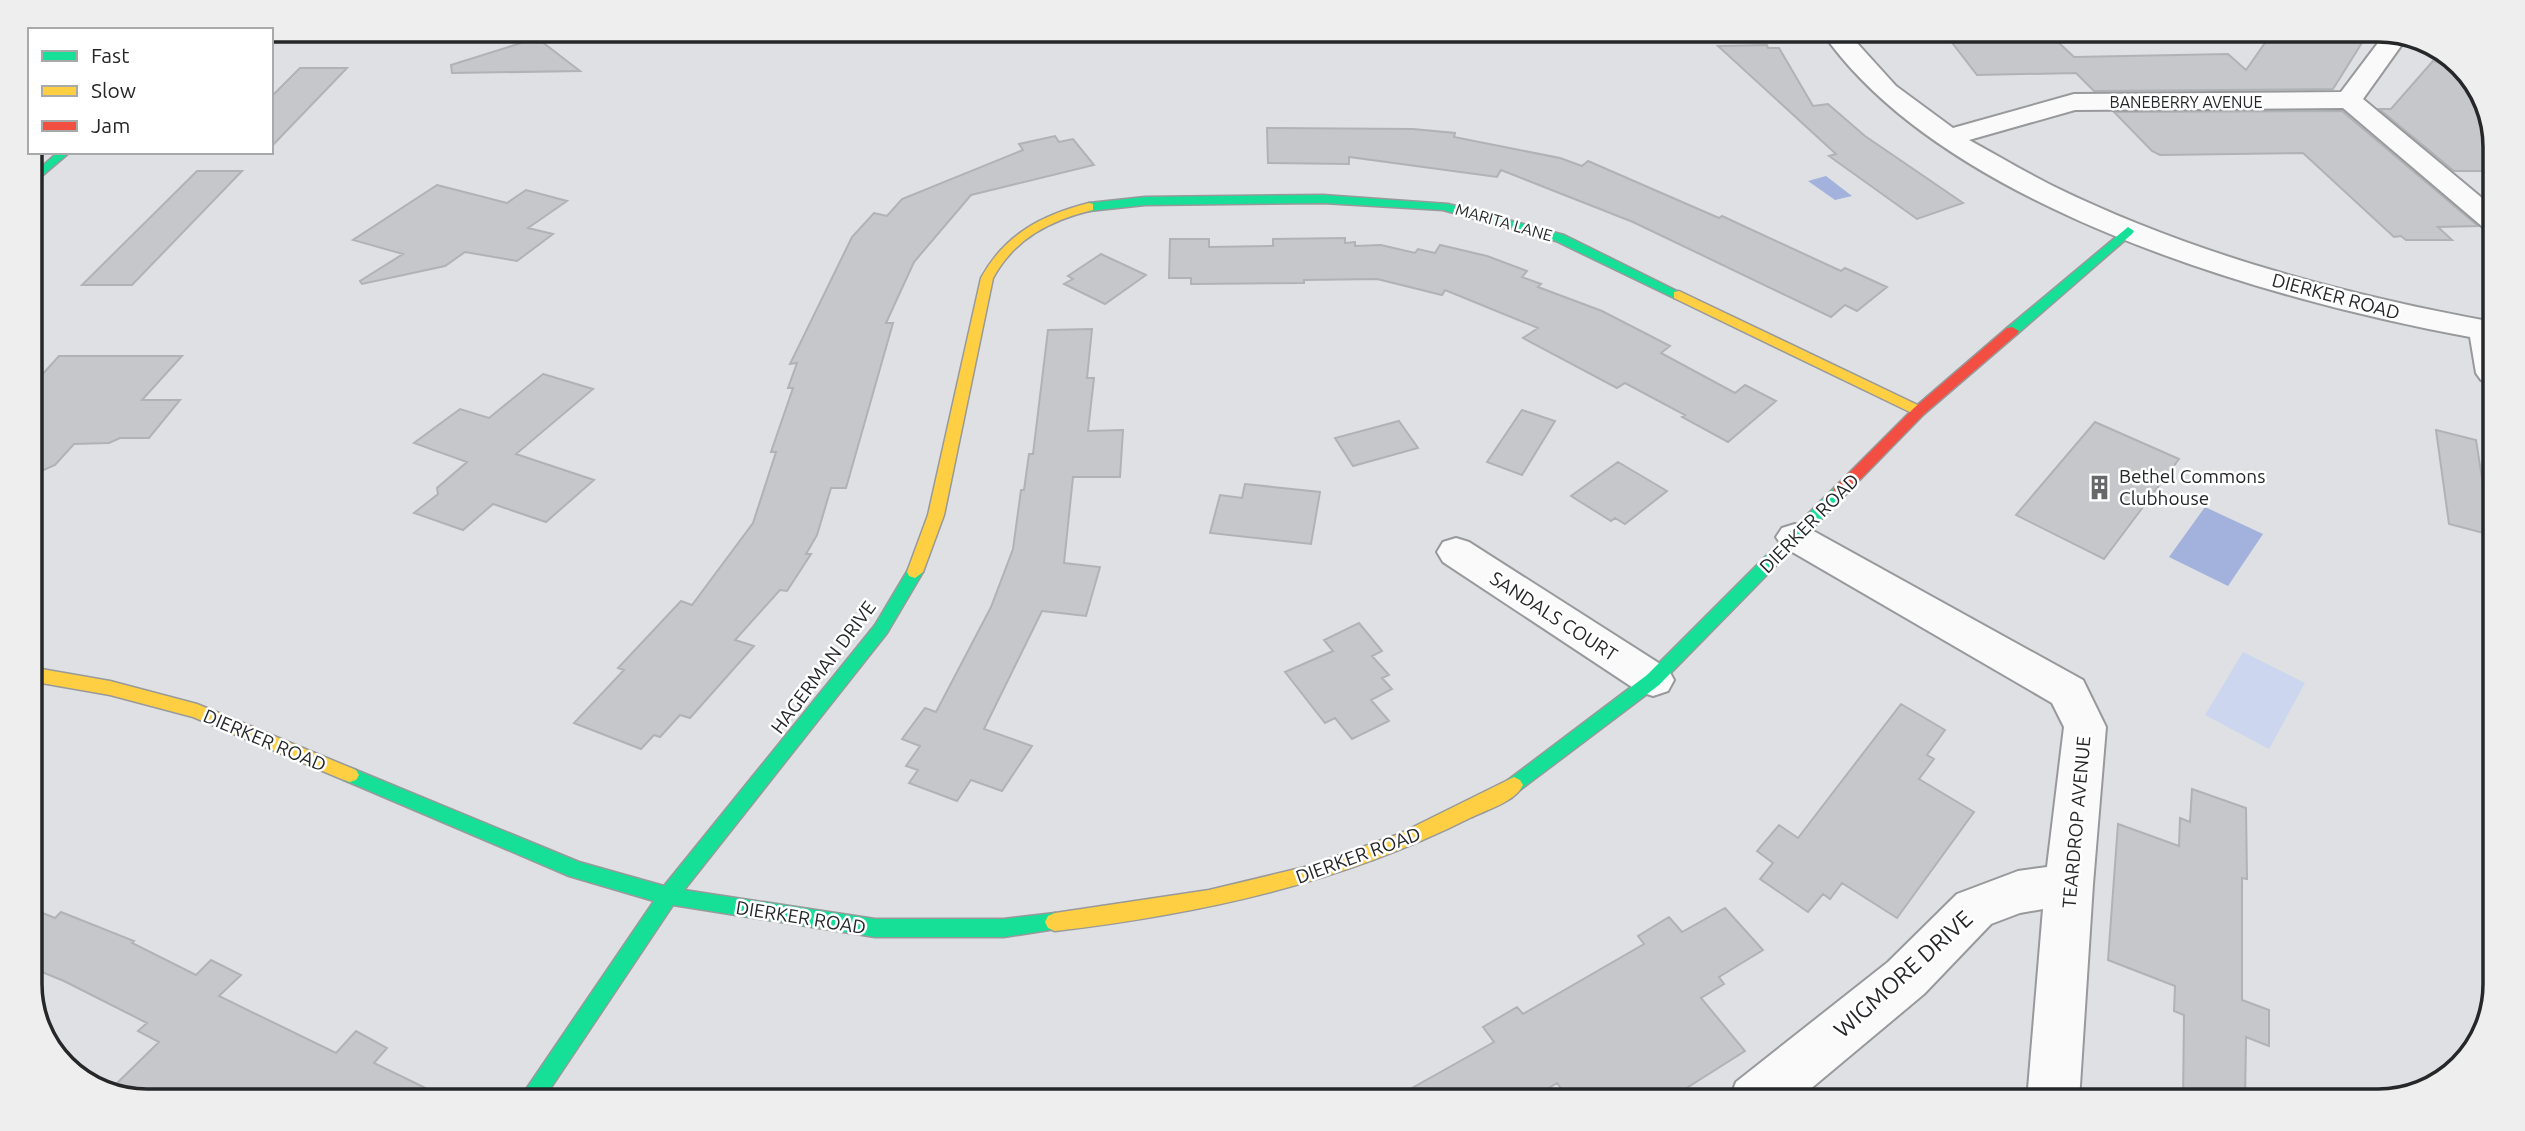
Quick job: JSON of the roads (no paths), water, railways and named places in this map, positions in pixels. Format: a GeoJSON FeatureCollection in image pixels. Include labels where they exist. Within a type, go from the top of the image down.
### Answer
{"type":"FeatureCollection","features":[{"type":"Feature","properties":{"kind":"street"},"geometry":{"type":"LineString","coordinates":[[1840,42],[1898,102],[1946,138],[2024,183],[2128,231]]}},
{"type":"Feature","properties":{"kind":"street"},"geometry":{"type":"LineString","coordinates":[[2390,43],[2350,100],[2483,213]]}},
{"type":"Feature","properties":{"kind":"street","name":"BANEBERRY AVENUE"},"geometry":{"type":"LineString","coordinates":[[1946,138],[2074,102],[2350,100]]}},
{"type":"Feature","properties":{"kind":"street"},"geometry":{"type":"LineString","coordinates":[[42,172],[63,154]]}},
{"type":"Feature","properties":{"kind":"street","name":"MARITA LANE"},"geometry":{"type":"LineString","coordinates":[[1051,218],[1096,205],[1145,201],[1323,199],[1444,205],[1560,238],[1919,411]]}},
{"type":"Feature","properties":{"kind":"street","name":"HAGERMAN DRIVE"},"geometry":{"type":"LineString","coordinates":[[537,1089],[668,896],[881,629],[914,575],[936,515],[987,278],[995,260],[1010,244],[1027,230],[1051,218]]}},
{"type":"Feature","properties":{"kind":"street","name":"DIERKER ROAD"},"geometry":{"type":"LineString","coordinates":[[42,676],[110,688],[197,711],[576,870],[668,896],[875,928],[1004,928],[1146,912],[1280,884],[1399,845],[1508,790],[1653,680],[1919,411],[2128,231],[2337,301],[2483,331]]}},
{"type":"Feature","properties":{"kind":"street","name":"TEARDROP AVENUE"},"geometry":{"type":"LineString","coordinates":[[1795,537],[2068,692],[2085,727],[2054,1089]]}},
{"type":"Feature","properties":{"kind":"street","name":"SANDALS COURT"},"geometry":{"type":"LineString","coordinates":[[1456,552],[1653,680]]}},
{"type":"Feature","properties":{"kind":"street","name":"WIGMORE DRIVE"},"geometry":{"type":"LineString","coordinates":[[1770,1089],[1906,978],[1974,909],[2018,892],[2070,884]]}},
{"type":"Feature","properties":{"kind":"water"},"geometry":{"type":"Polygon","coordinates":[[[1826,176],[1852,196],[1835,200],[1808,181],[1826,176]]]}},
{"type":"Feature","properties":{"kind":"water"},"geometry":{"type":"Polygon","coordinates":[[[2205,507],[2263,534],[2228,586],[2169,557],[2205,507]]]}},
{"type":"Feature","properties":{"kind":"place","name":"Bethel Commons Clubhouse"},"geometry":{"type":"Point","coordinates":[2099,487]}}]}
